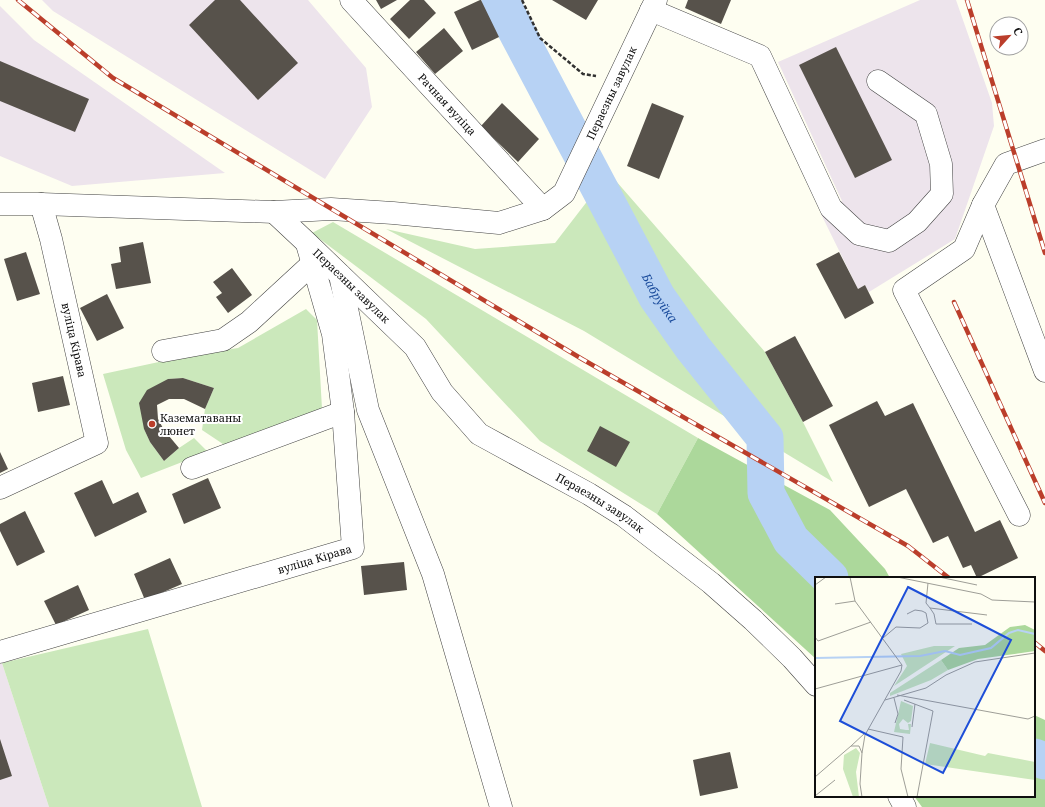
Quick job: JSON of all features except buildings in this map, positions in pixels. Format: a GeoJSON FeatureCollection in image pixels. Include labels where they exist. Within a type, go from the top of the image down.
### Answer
{"type":"FeatureCollection","features":[{"type":"Feature","properties":{"kind":"street","name":"Рачная вуліца"},"geometry":{"type":"LineString","coordinates":[[351,0],[543,209]]}},
{"type":"Feature","properties":{"kind":"street","name":"Пераезны завулак"},"geometry":{"type":"LineString","coordinates":[[274,212],[331,209],[499,223],[543,209],[564,193],[653,5]]}},
{"type":"Feature","properties":{"kind":"street"},"geometry":{"type":"LineString","coordinates":[[653,5],[760,56],[831,208],[859,234],[889,241],[917,222],[942,194],[941,164],[926,114],[878,81]]}},
{"type":"Feature","properties":{"kind":"street"},"geometry":{"type":"LineString","coordinates":[[1019,516],[904,290],[964,249],[983,205],[1006,164],[1045,150]]}},
{"type":"Feature","properties":{"kind":"street"},"geometry":{"type":"LineString","coordinates":[[0,195],[41,204]]}},
{"type":"Feature","properties":{"kind":"street"},"geometry":{"type":"LineString","coordinates":[[0,204],[274,212]]}},
{"type":"Feature","properties":{"kind":"street","name":"вуліца Кірава"},"geometry":{"type":"LineString","coordinates":[[0,488],[97,443],[51,239],[41,204]]}},
{"type":"Feature","properties":{"kind":"street"},"geometry":{"type":"LineString","coordinates":[[983,205],[1045,371]]}},
{"type":"Feature","properties":{"kind":"street","name":"Пераезны завулак"},"geometry":{"type":"LineString","coordinates":[[274,212],[415,347],[442,392],[479,434],[589,494],[624,516],[711,583],[753,620],[792,658],[815,684]]}},
{"type":"Feature","properties":{"kind":"street","name":"вуліца Кірава"},"geometry":{"type":"LineString","coordinates":[[0,652],[353,548],[342,412],[333,334],[306,242]]}},
{"type":"Feature","properties":{"kind":"street"},"geometry":{"type":"LineString","coordinates":[[163,351],[223,340],[249,322],[313,263]]}},
{"type":"Feature","properties":{"kind":"street"},"geometry":{"type":"LineString","coordinates":[[340,275],[368,410],[433,574],[501,807]]}},
{"type":"Feature","properties":{"kind":"street"},"geometry":{"type":"LineString","coordinates":[[192,468],[342,412]]}},
{"type":"Feature","properties":{"kind":"street"},"geometry":{"type":"LineString","coordinates":[[900,797],[905,807]]}},
{"type":"Feature","properties":{"kind":"path"},"geometry":{"type":"LineString","coordinates":[[522,0],[540,38],[583,74],[618,80]]}},
{"type":"Feature","properties":{"kind":"shaded area"},"geometry":{"type":"Polygon","coordinates":[[[42,0],[308,0],[366,68],[372,107],[325,179],[53,11],[42,0]]]}},
{"type":"Feature","properties":{"kind":"shaded area"},"geometry":{"type":"Polygon","coordinates":[[[920,0],[956,0],[992,103],[994,126],[955,239],[869,292],[865,285],[858,289],[821,214],[842,201],[778,62],[920,0]]]}},
{"type":"Feature","properties":{"kind":"shaded area"},"geometry":{"type":"Polygon","coordinates":[[[0,6],[34,40],[225,173],[72,186],[0,156],[0,6]]]}},
{"type":"Feature","properties":{"kind":"shaded area"},"geometry":{"type":"Polygon","coordinates":[[[2,663],[49,807],[0,807],[0,664],[2,663]]]}},
{"type":"Feature","properties":{"kind":"green space"},"geometry":{"type":"Polygon","coordinates":[[[609,173],[765,352],[803,422],[833,482],[584,331],[386,229],[475,249],[555,243],[609,173]]]}},
{"type":"Feature","properties":{"kind":"green space"},"geometry":{"type":"Polygon","coordinates":[[[333,222],[698,438],[657,514],[540,441],[426,319],[312,233],[333,222]]]}},
{"type":"Feature","properties":{"kind":"green space"},"geometry":{"type":"Polygon","coordinates":[[[306,309],[317,320],[322,409],[226,446],[202,430],[205,409],[214,388],[183,378],[168,379],[144,429],[150,442],[164,461],[194,438],[208,452],[141,478],[126,450],[103,374],[182,357],[238,348],[306,309]]]}},
{"type":"Feature","properties":{"kind":"green space"},"geometry":{"type":"Polygon","coordinates":[[[698,438],[830,510],[885,569],[889,577],[815,577],[815,658],[657,514],[698,438]]]}},
{"type":"Feature","properties":{"kind":"green space"},"geometry":{"type":"Polygon","coordinates":[[[148,629],[202,807],[49,807],[2,663],[148,629]]]}},
{"type":"Feature","properties":{"kind":"green space"},"geometry":{"type":"Polygon","coordinates":[[[1035,715],[1045,720],[1045,807],[922,807],[915,797],[1035,797],[1035,715]]]}},
{"type":"Feature","properties":{"kind":"waterway","name":"Бабруйка"},"geometry":{"type":"LineString","coordinates":[[500,0],[657,297],[693,348],[765,438],[766,493],[791,540],[829,577]]}},
{"type":"Feature","properties":{"kind":"waterway","name":"Бабруйка"},"geometry":{"type":"LineString","coordinates":[[1035,757],[1045,761]]}},
{"type":"Feature","properties":{"kind":"railway"},"geometry":{"type":"LineString","coordinates":[[18,0],[113,78],[582,359],[908,546],[948,577]]}},
{"type":"Feature","properties":{"kind":"railway"},"geometry":{"type":"LineString","coordinates":[[967,0],[1045,253]]}},
{"type":"Feature","properties":{"kind":"railway"},"geometry":{"type":"LineString","coordinates":[[954,302],[1045,503]]}},
{"type":"Feature","properties":{"kind":"railway"},"geometry":{"type":"LineString","coordinates":[[1035,643],[1045,651]]}},
{"type":"Feature","properties":{"kind":"place","name":"Казематаваны люнет"},"geometry":{"type":"Point","coordinates":[152,424]}}]}
